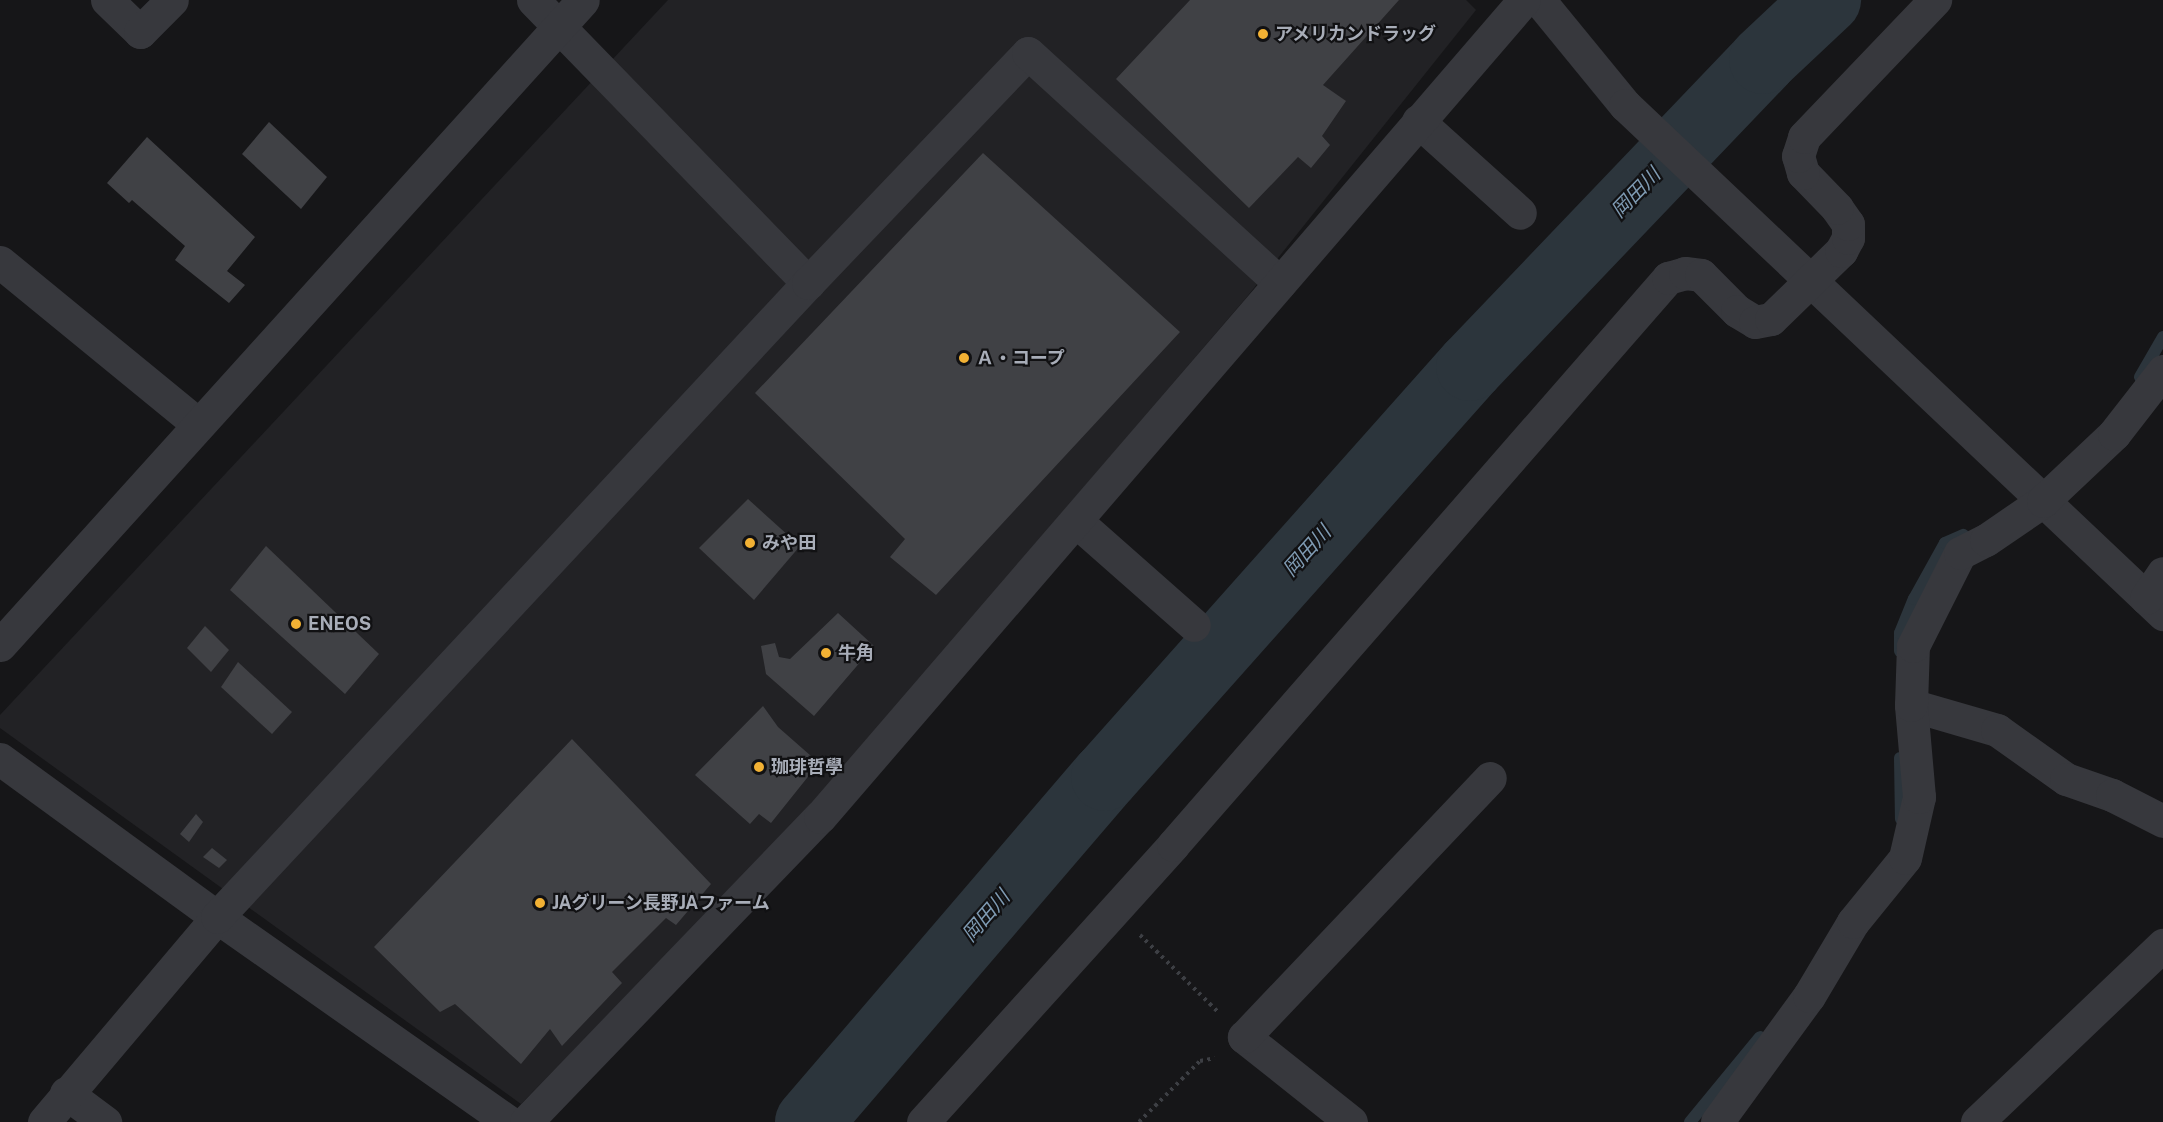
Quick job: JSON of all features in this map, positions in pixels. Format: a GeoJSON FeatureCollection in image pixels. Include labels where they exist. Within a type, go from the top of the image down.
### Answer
{"type":"FeatureCollection","features":[{"type":"Feature","properties":{"kind":"street"},"geometry":{"type":"LineString","coordinates":[[107,0],[140,32],[172,0]]}},
{"type":"Feature","properties":{"kind":"street"},"geometry":{"type":"LineString","coordinates":[[534,0],[808,283]]}},
{"type":"Feature","properties":{"kind":"street"},"geometry":{"type":"LineString","coordinates":[[0,645],[583,0]]}},
{"type":"Feature","properties":{"kind":"street"},"geometry":{"type":"LineString","coordinates":[[526,1122],[820,817],[1524,0]]}},
{"type":"Feature","properties":{"kind":"street"},"geometry":{"type":"LineString","coordinates":[[1539,0],[1625,105],[1723,200],[2043,501],[2157,595]]}},
{"type":"Feature","properties":{"kind":"street"},"geometry":{"type":"LineString","coordinates":[[923,1122],[1114,909],[1668,278],[1685,273],[1701,275],[1737,311],[1755,322],[1771,319],[1812,282],[1841,251],[1848,238],[1848,224],[1837,208],[1803,173],[1798,156],[1804,137],[1935,0]]}},
{"type":"Feature","properties":{"kind":"street"},"geometry":{"type":"LineString","coordinates":[[44,1122],[66,1093],[217,917],[808,283],[1028,53],[1280,283]]}},
{"type":"Feature","properties":{"kind":"street"},"geometry":{"type":"LineString","coordinates":[[1418,121],[1520,213]]}},
{"type":"Feature","properties":{"kind":"street"},"geometry":{"type":"LineString","coordinates":[[0,262],[198,424]]}},
{"type":"Feature","properties":{"kind":"street"},"geometry":{"type":"LineString","coordinates":[[1717,1122],[1809,996],[1853,922],[1905,858],[1919,797],[1911,705],[1913,646],[1960,554],[1986,540],[2043,501],[2114,434],[2163,371]]}},
{"type":"Feature","properties":{"kind":"street"},"geometry":{"type":"LineString","coordinates":[[1076,521],[1194,625]]}},
{"type":"Feature","properties":{"kind":"street"},"geometry":{"type":"LineString","coordinates":[[1911,705],[1996,730],[2066,779],[2112,795],[2163,821]]}},
{"type":"Feature","properties":{"kind":"street"},"geometry":{"type":"LineString","coordinates":[[0,759],[217,917],[509,1122]]}},
{"type":"Feature","properties":{"kind":"street"},"geometry":{"type":"LineString","coordinates":[[1351,1122],[1244,1037],[1490,778]]}},
{"type":"Feature","properties":{"kind":"street"},"geometry":{"type":"LineString","coordinates":[[1977,1122],[2163,945]]}},
{"type":"Feature","properties":{"kind":"street"},"geometry":{"type":"LineString","coordinates":[[66,1093],[105,1122]]}},
{"type":"Feature","properties":{"kind":"path"},"geometry":{"type":"LineString","coordinates":[[1114,909],[1244,1037],[1222,1057],[1200,1061],[1139,1122]]}},
{"type":"Feature","properties":{"kind":"shaded area"},"geometry":{"type":"Polygon","coordinates":[[[668,0],[1466,0],[1476,10],[1246,298],[799,820],[521,1104],[0,728],[0,715],[668,0]]]}},
{"type":"Feature","properties":{"kind":"building"},"geometry":{"type":"Polygon","coordinates":[[[1190,0],[1399,0],[1323,85],[1346,101],[1322,136],[1330,145],[1311,168],[1298,157],[1249,208],[1116,79],[1190,0]]]}},
{"type":"Feature","properties":{"kind":"building"},"geometry":{"type":"Polygon","coordinates":[[[269,122],[327,177],[301,209],[242,154],[269,122]]]}},
{"type":"Feature","properties":{"kind":"building"},"geometry":{"type":"Polygon","coordinates":[[[147,137],[255,237],[227,271],[245,285],[229,303],[175,260],[185,246],[132,200],[129,203],[107,183],[147,137]]]}},
{"type":"Feature","properties":{"kind":"building"},"geometry":{"type":"Polygon","coordinates":[[[983,153],[1180,332],[936,595],[890,557],[905,539],[755,393],[983,153]]]}},
{"type":"Feature","properties":{"kind":"building"},"geometry":{"type":"Polygon","coordinates":[[[748,499],[800,546],[754,600],[699,548],[748,499]]]}},
{"type":"Feature","properties":{"kind":"building"},"geometry":{"type":"Polygon","coordinates":[[[266,546],[379,654],[345,694],[230,590],[266,546]]]}},
{"type":"Feature","properties":{"kind":"building"},"geometry":{"type":"Polygon","coordinates":[[[838,613],[874,646],[814,716],[766,674],[761,646],[775,643],[779,657],[790,659],[838,613]]]}},
{"type":"Feature","properties":{"kind":"building"},"geometry":{"type":"Polygon","coordinates":[[[205,626],[229,650],[211,672],[187,648],[205,626]]]}},
{"type":"Feature","properties":{"kind":"building"},"geometry":{"type":"Polygon","coordinates":[[[238,662],[292,712],[272,734],[221,687],[238,662]]]}},
{"type":"Feature","properties":{"kind":"building"},"geometry":{"type":"Polygon","coordinates":[[[763,706],[778,727],[819,763],[771,823],[759,814],[750,824],[695,775],[763,706]]]}},
{"type":"Feature","properties":{"kind":"building"},"geometry":{"type":"Polygon","coordinates":[[[572,739],[711,884],[676,925],[666,918],[612,972],[622,983],[562,1046],[550,1029],[521,1064],[455,1004],[440,1012],[374,947],[572,739]]]}},
{"type":"Feature","properties":{"kind":"building"},"geometry":{"type":"Polygon","coordinates":[[[196,814],[203,822],[189,842],[180,834],[196,814]]]}},
{"type":"Feature","properties":{"kind":"building"},"geometry":{"type":"Polygon","coordinates":[[[212,848],[227,860],[219,868],[203,857],[212,848]]]}},
{"type":"Feature","properties":{"kind":"waterway","name":"岡田川"},"geometry":{"type":"LineString","coordinates":[[809,1122],[1105,777],[1470,367],[1763,60],[1827,0]]}},
{"type":"Feature","properties":{"kind":"waterway"},"geometry":{"type":"LineString","coordinates":[[2140,377],[2163,337]]}},
{"type":"Feature","properties":{"kind":"waterway"},"geometry":{"type":"LineString","coordinates":[[1900,651],[1900,633],[1914,599],[1945,543],[1963,535]]}},
{"type":"Feature","properties":{"kind":"waterway"},"geometry":{"type":"LineString","coordinates":[[1900,758],[1901,819]]}},
{"type":"Feature","properties":{"kind":"waterway"},"geometry":{"type":"LineString","coordinates":[[1690,1122],[1760,1037]]}},
{"type":"Feature","properties":{"kind":"place","name":"アメリカンドラッグ"},"geometry":{"type":"Point","coordinates":[1263,34]}},
{"type":"Feature","properties":{"kind":"place","name":"Ａ・コープ"},"geometry":{"type":"Point","coordinates":[964,358]}},
{"type":"Feature","properties":{"kind":"place","name":"みや田"},"geometry":{"type":"Point","coordinates":[750,543]}},
{"type":"Feature","properties":{"kind":"place","name":"ENEOS"},"geometry":{"type":"Point","coordinates":[296,624]}},
{"type":"Feature","properties":{"kind":"place","name":"牛角"},"geometry":{"type":"Point","coordinates":[826,653]}},
{"type":"Feature","properties":{"kind":"place","name":"珈琲哲學"},"geometry":{"type":"Point","coordinates":[759,767]}},
{"type":"Feature","properties":{"kind":"place","name":"JAグリーン長野JAファーム"},"geometry":{"type":"Point","coordinates":[540,903]}}]}
